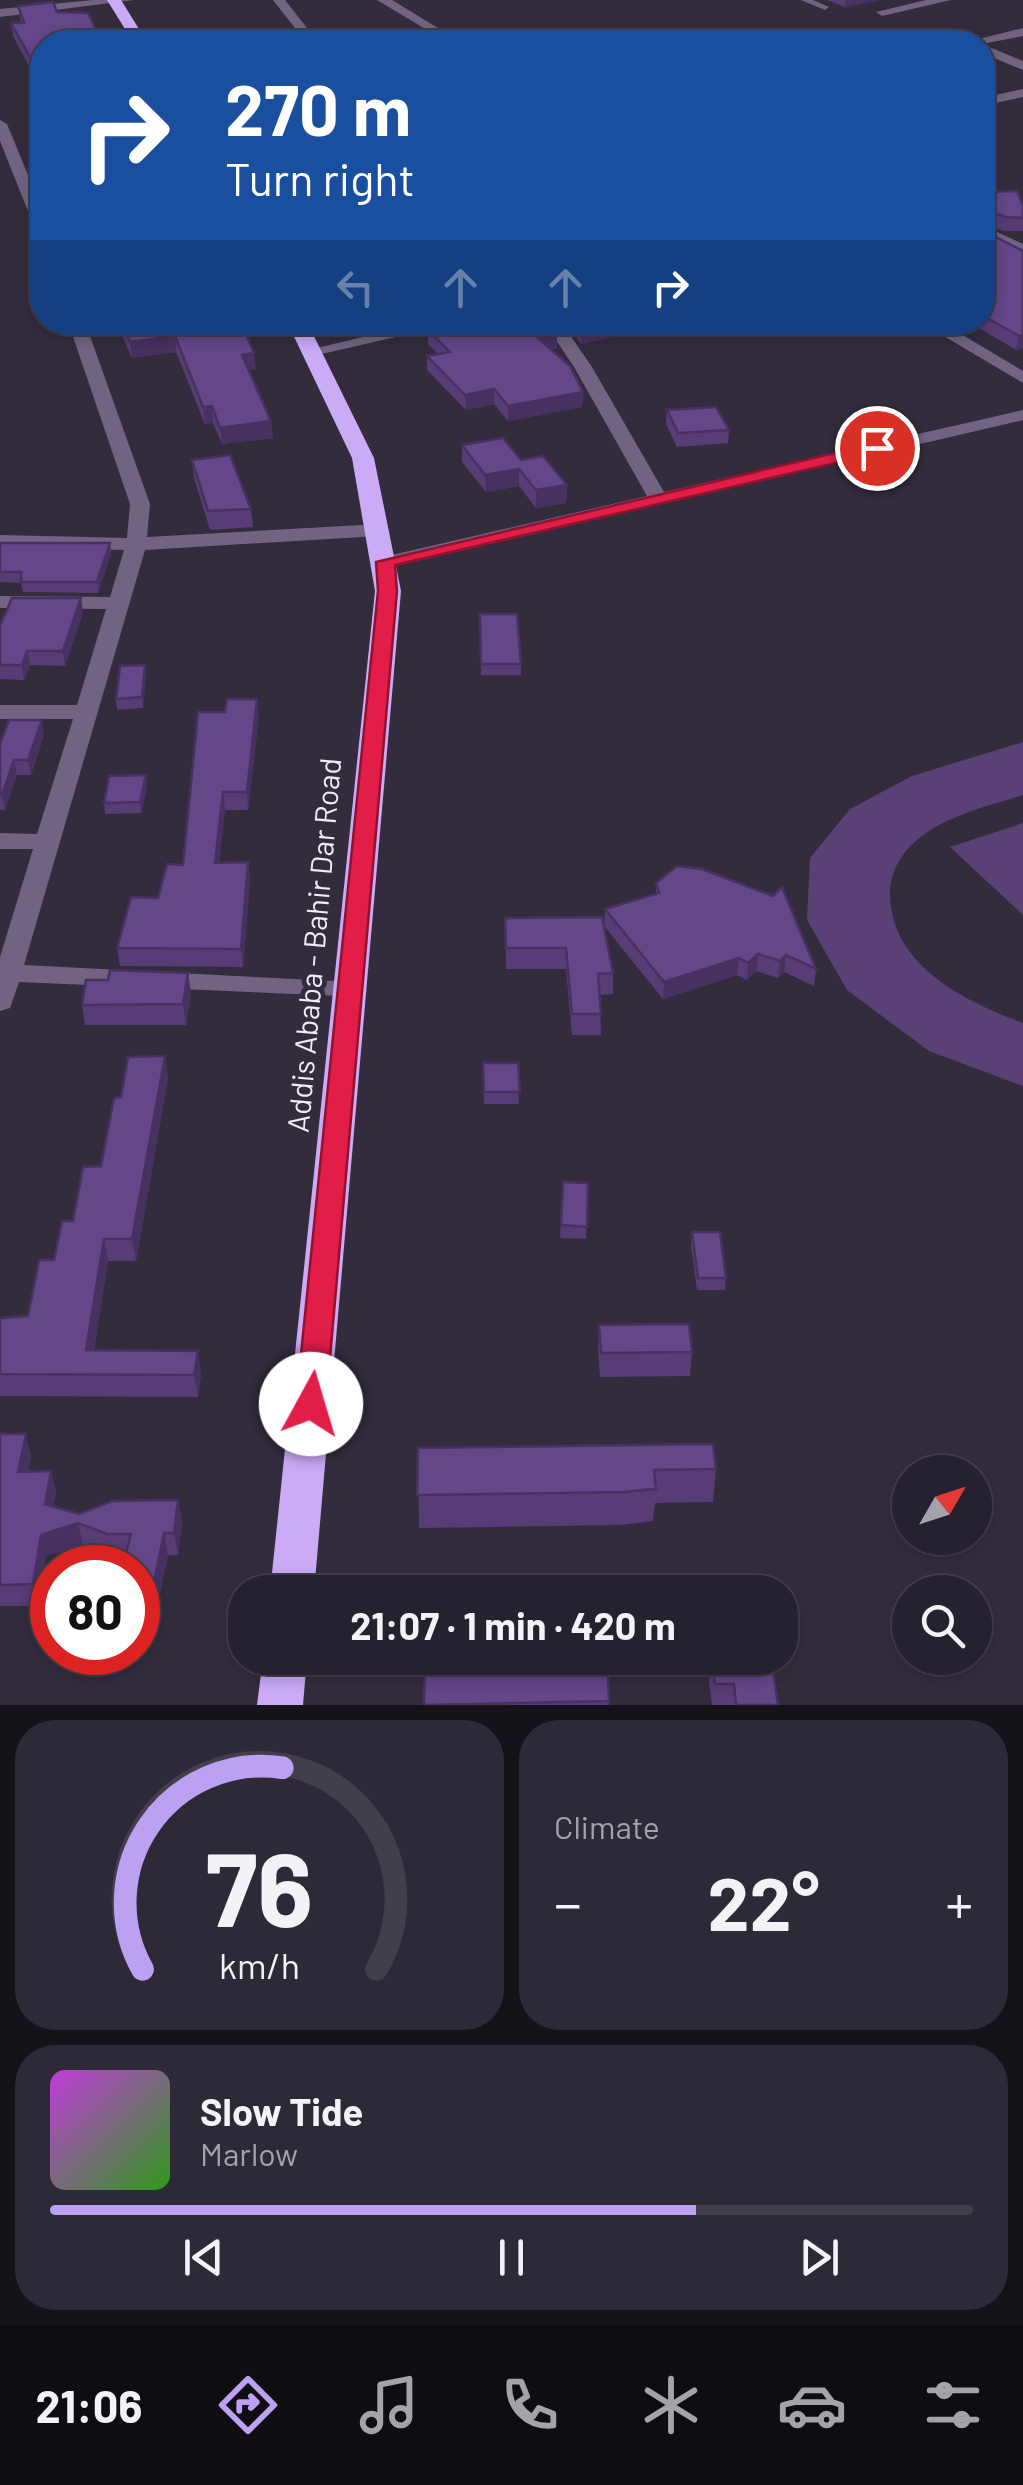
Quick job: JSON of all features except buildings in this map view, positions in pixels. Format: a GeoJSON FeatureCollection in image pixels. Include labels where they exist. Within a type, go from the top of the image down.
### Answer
{"type":"FeatureCollection","features":[{"type":"Feature","properties":{"kind":"highway"},"geometry":{"type":"LineString","coordinates":[[119,0],[134,30]]}},
{"type":"Feature","properties":{"kind":"highway","name":"Addis Ababa - Bahir Dar Road"},"geometry":{"type":"LineString","coordinates":[[294,1575],[353,991],[388,591],[383,546],[363,458],[305,337]]}},
{"type":"Feature","properties":{"kind":"highway"},"geometry":{"type":"LineString","coordinates":[[280,1705],[283,1675]]}},
{"type":"Feature","properties":{"kind":"street"},"geometry":{"type":"LineString","coordinates":[[0,13],[119,0]]}},
{"type":"Feature","properties":{"kind":"street"},"geometry":{"type":"LineString","coordinates":[[279,0],[303,30]]}},
{"type":"Feature","properties":{"kind":"street"},"geometry":{"type":"LineString","coordinates":[[383,0],[434,30]]}},
{"type":"Feature","properties":{"kind":"street"},"geometry":{"type":"LineString","coordinates":[[882,12],[945,0]]}},
{"type":"Feature","properties":{"kind":"street"},"geometry":{"type":"LineString","coordinates":[[995,38],[1023,32]]}},
{"type":"Feature","properties":{"kind":"street"},"geometry":{"type":"LineString","coordinates":[[995,54],[1023,66]]}},
{"type":"Feature","properties":{"kind":"street"},"geometry":{"type":"LineString","coordinates":[[995,99],[1023,93]]}},
{"type":"Feature","properties":{"kind":"street"},"geometry":{"type":"LineString","coordinates":[[1,128],[20,188],[30,205]]}},
{"type":"Feature","properties":{"kind":"street"},"geometry":{"type":"LineString","coordinates":[[995,236],[1023,250]]}},
{"type":"Feature","properties":{"kind":"street"},"geometry":{"type":"LineString","coordinates":[[0,1001],[136,544],[140,504],[81,335]]}},
{"type":"Feature","properties":{"kind":"street"},"geometry":{"type":"LineString","coordinates":[[561,335],[583,366],[658,499]]}},
{"type":"Feature","properties":{"kind":"street"},"geometry":{"type":"LineString","coordinates":[[950,335],[1023,378]]}},
{"type":"Feature","properties":{"kind":"street"},"geometry":{"type":"LineString","coordinates":[[0,541],[383,546],[658,499],[1023,415]]}},
{"type":"Feature","properties":{"kind":"street"},"geometry":{"type":"LineString","coordinates":[[0,602],[118,603]]}},
{"type":"Feature","properties":{"kind":"street"},"geometry":{"type":"LineString","coordinates":[[0,712],[86,712]]}},
{"type":"Feature","properties":{"kind":"street"},"geometry":{"type":"LineString","coordinates":[[0,842],[48,842]]}},
{"type":"Feature","properties":{"kind":"street"},"geometry":{"type":"LineString","coordinates":[[10,973],[353,991]]}},
{"type":"Feature","properties":{"kind":"lane"},"geometry":{"type":"LineString","coordinates":[[805,0],[825,8]]}},
{"type":"Feature","properties":{"kind":"shaded area"},"geometry":{"type":"Polygon","coordinates":[[[1023,742],[1023,795],[967,813],[928,832],[901,857],[890,893],[893,918],[902,941],[934,977],[977,1004],[1023,1023],[1023,1086],[929,1051],[847,990],[807,920],[810,858],[850,809],[912,776],[1023,742]]]}},
{"type":"Feature","properties":{"kind":"shaded area"},"geometry":{"type":"Polygon","coordinates":[[[1023,823],[1023,915],[950,847],[1023,823]]]}},
{"type":"Feature","properties":{"kind":"route"},"geometry":{"type":"LineString","coordinates":[[311,1404],[353,991],[388,591],[386,562],[877,448]]}}]}
